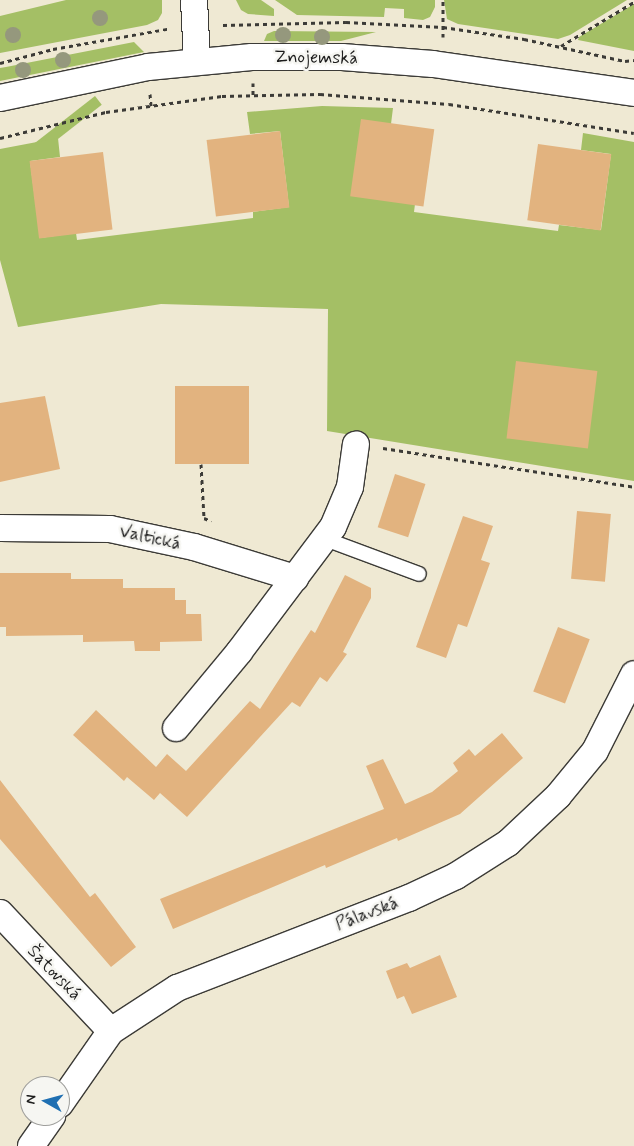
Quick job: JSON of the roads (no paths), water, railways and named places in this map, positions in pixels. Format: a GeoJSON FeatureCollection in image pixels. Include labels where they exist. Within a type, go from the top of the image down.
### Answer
{"type":"FeatureCollection","features":[{"type":"Feature","properties":{"kind":"street"},"geometry":{"type":"LineString","coordinates":[[194,0],[197,61]]}},
{"type":"Feature","properties":{"kind":"street","name":"Znojemská"},"geometry":{"type":"LineString","coordinates":[[0,98],[93,77],[197,61],[252,57],[342,57],[442,65],[634,93]]}},
{"type":"Feature","properties":{"kind":"street"},"geometry":{"type":"LineString","coordinates":[[176,728],[325,539],[350,488],[356,444]]}},
{"type":"Feature","properties":{"kind":"street","name":"Valtická"},"geometry":{"type":"LineString","coordinates":[[0,528],[110,530],[211,552],[295,578]]}},
{"type":"Feature","properties":{"kind":"street","name":"Pálavská"},"geometry":{"type":"LineString","coordinates":[[70,1090],[111,1031],[177,988],[409,898],[456,876],[508,843],[558,796],[595,751],[634,674]]}},
{"type":"Feature","properties":{"kind":"street","name":"Šatovská"},"geometry":{"type":"LineString","coordinates":[[0,913],[111,1031]]}},
{"type":"Feature","properties":{"kind":"street"},"geometry":{"type":"LineString","coordinates":[[31,1146],[45,1126]]}},
{"type":"Feature","properties":{"kind":"lane"},"geometry":{"type":"LineString","coordinates":[[325,539],[419,574]]}}]}
